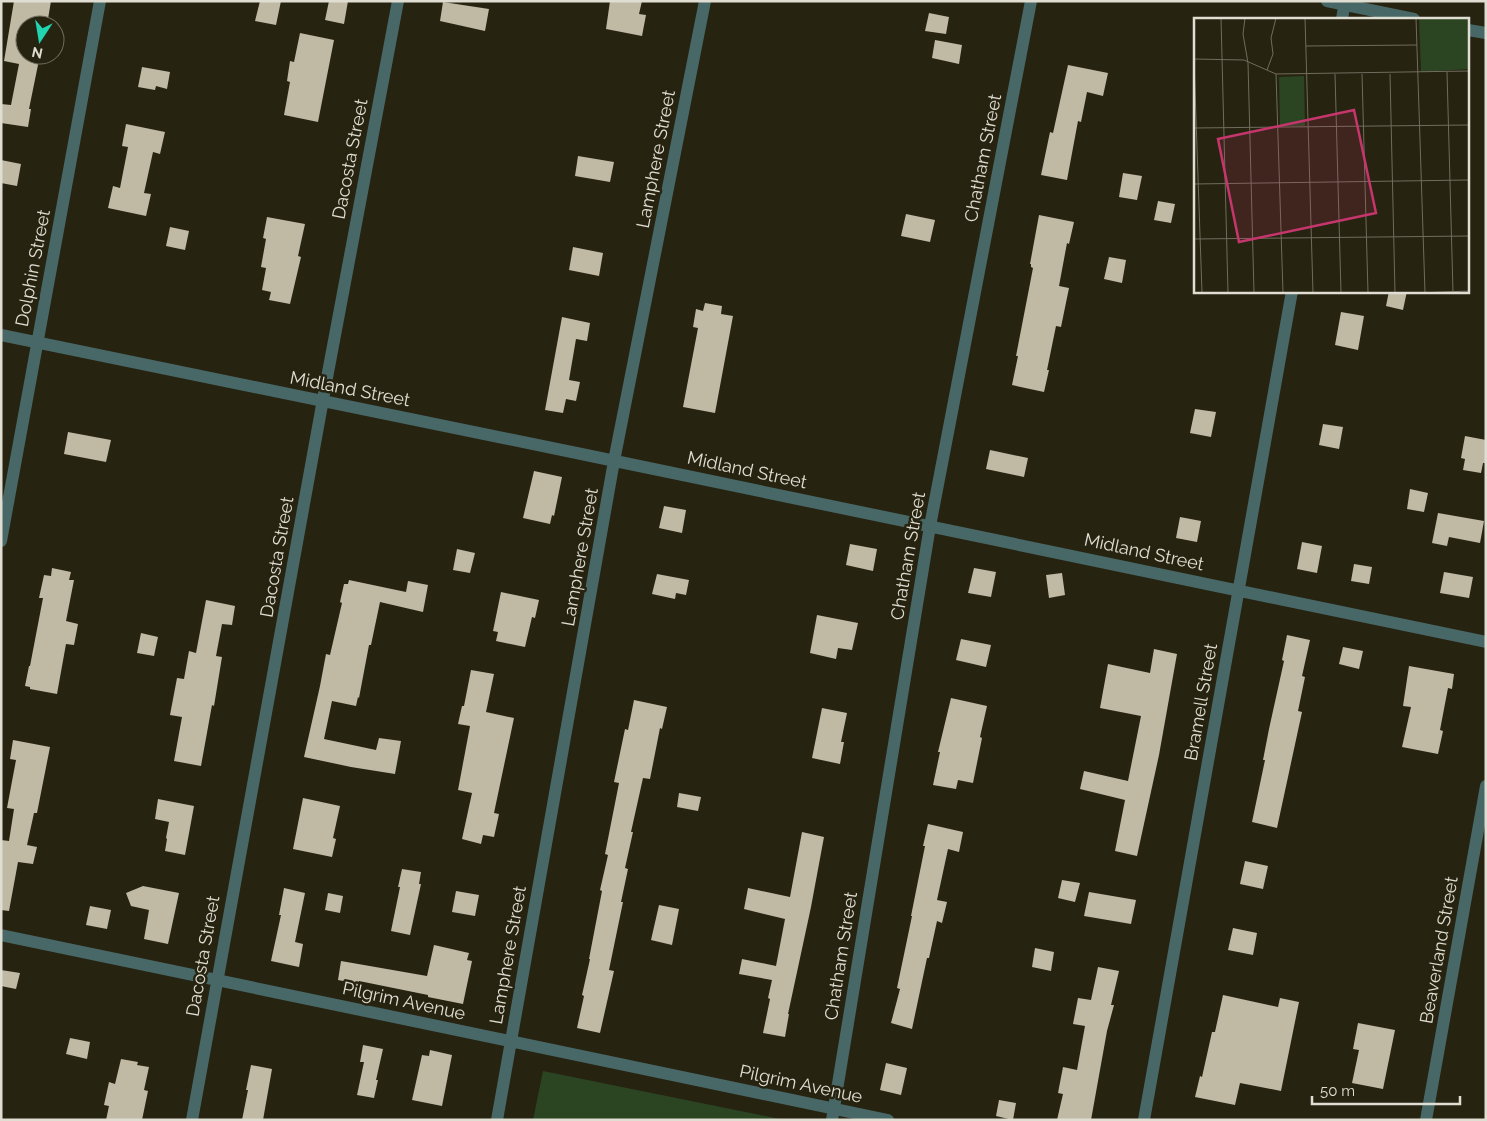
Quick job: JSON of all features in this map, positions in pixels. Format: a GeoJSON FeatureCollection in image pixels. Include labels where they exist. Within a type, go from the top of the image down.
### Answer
{"type":"FeatureCollection","features":[{"type":"Feature","properties":{"kind":"street","name":"Dolphin Street"},"geometry":{"type":"LineString","coordinates":[[1,541],[100,1]]}},
{"type":"Feature","properties":{"kind":"street","name":"Dacosta Street"},"geometry":{"type":"LineString","coordinates":[[192,1120],[216,980],[398,1]]}},
{"type":"Feature","properties":{"kind":"street","name":"Lamphere Street"},"geometry":{"type":"LineString","coordinates":[[496,1120],[614,461],[705,1]]}},
{"type":"Feature","properties":{"kind":"street","name":"Chatham Street"},"geometry":{"type":"LineString","coordinates":[[833,1114],[930,526],[1031,1]]}},
{"type":"Feature","properties":{"kind":"street"},"geometry":{"type":"LineString","coordinates":[[1327,1],[1410,18]]}},
{"type":"Feature","properties":{"kind":"street"},"geometry":{"type":"LineString","coordinates":[[1342,18],[1344,3]]}},
{"type":"Feature","properties":{"kind":"street"},"geometry":{"type":"LineString","coordinates":[[1470,30],[1486,33]]}},
{"type":"Feature","properties":{"kind":"street","name":"Bramell Street"},"geometry":{"type":"LineString","coordinates":[[1144,1120],[1292,292]]}},
{"type":"Feature","properties":{"kind":"street","name":"Midland Street"},"geometry":{"type":"LineString","coordinates":[[1,335],[1486,642]]}},
{"type":"Feature","properties":{"kind":"street","name":"Beaverland Street"},"geometry":{"type":"LineString","coordinates":[[1426,1120],[1486,786]]}},
{"type":"Feature","properties":{"kind":"street","name":"Pilgrim Avenue"},"geometry":{"type":"LineString","coordinates":[[1,936],[511,1041],[833,1114],[888,1120]]}},
{"type":"Feature","properties":{"kind":"green space"},"geometry":{"type":"Polygon","coordinates":[[[543,1071],[785,1120],[533,1120],[543,1071]]]}},
{"type":"Feature","properties":{"kind":"building"},"geometry":{"type":"Polygon","coordinates":[[[14,1],[51,1],[49,15],[15,15],[15,63],[4,61],[14,1]]]}},
{"type":"Feature","properties":{"kind":"building"},"geometry":{"type":"Polygon","coordinates":[[[260,1],[281,1],[276,25],[255,21],[260,1]]]}},
{"type":"Feature","properties":{"kind":"building"},"geometry":{"type":"Polygon","coordinates":[[[329,1],[348,1],[344,24],[325,20],[329,1]]]}},
{"type":"Feature","properties":{"kind":"building"},"geometry":{"type":"Polygon","coordinates":[[[610,1],[642,1],[639,14],[646,15],[642,36],[606,29],[610,1]]]}},
{"type":"Feature","properties":{"kind":"building"},"geometry":{"type":"Polygon","coordinates":[[[443,2],[489,9],[485,31],[440,21],[443,2]]]}},
{"type":"Feature","properties":{"kind":"building"},"geometry":{"type":"Polygon","coordinates":[[[929,13],[949,17],[946,34],[925,31],[929,13]]]}},
{"type":"Feature","properties":{"kind":"building"},"geometry":{"type":"Polygon","coordinates":[[[300,33],[334,40],[318,122],[284,115],[290,82],[287,81],[290,61],[294,62],[300,33]]]}},
{"type":"Feature","properties":{"kind":"building"},"geometry":{"type":"Polygon","coordinates":[[[935,40],[962,45],[959,64],[932,58],[935,40]]]}},
{"type":"Feature","properties":{"kind":"building"},"geometry":{"type":"Polygon","coordinates":[[[19,65],[38,65],[29,109],[31,109],[28,127],[1,123],[1,104],[11,105],[19,65]]]}},
{"type":"Feature","properties":{"kind":"building"},"geometry":{"type":"Polygon","coordinates":[[[1068,65],[1108,73],[1103,96],[1087,92],[1081,122],[1078,121],[1067,180],[1041,175],[1050,132],[1053,133],[1068,65]]]}},
{"type":"Feature","properties":{"kind":"building"},"geometry":{"type":"Polygon","coordinates":[[[142,67],[170,72],[167,89],[156,86],[155,90],[138,87],[142,67]]]}},
{"type":"Feature","properties":{"kind":"building"},"geometry":{"type":"Polygon","coordinates":[[[126,124],[165,132],[160,154],[153,152],[144,193],[151,194],[146,216],[108,208],[113,186],[120,188],[128,147],[122,146],[126,124]]]}},
{"type":"Feature","properties":{"kind":"building"},"geometry":{"type":"Polygon","coordinates":[[[578,156],[614,162],[610,182],[575,176],[578,156]]]}},
{"type":"Feature","properties":{"kind":"building"},"geometry":{"type":"Polygon","coordinates":[[[1,160],[21,164],[17,186],[1,183],[1,160]]]}},
{"type":"Feature","properties":{"kind":"building"},"geometry":{"type":"Polygon","coordinates":[[[1123,173],[1142,176],[1137,200],[1119,197],[1123,173]]]}},
{"type":"Feature","properties":{"kind":"building"},"geometry":{"type":"Polygon","coordinates":[[[1158,201],[1175,204],[1171,223],[1154,220],[1158,201]]]}},
{"type":"Feature","properties":{"kind":"building"},"geometry":{"type":"Polygon","coordinates":[[[906,214],[935,220],[930,242],[901,236],[906,214]]]}},
{"type":"Feature","properties":{"kind":"building"},"geometry":{"type":"Polygon","coordinates":[[[1039,215],[1074,222],[1069,244],[1067,243],[1059,286],[1069,288],[1061,327],[1056,326],[1044,392],[1012,385],[1033,268],[1030,264],[1039,215]]]}},
{"type":"Feature","properties":{"kind":"building"},"geometry":{"type":"Polygon","coordinates":[[[267,217],[305,224],[298,256],[301,257],[290,304],[269,300],[271,292],[262,290],[266,268],[261,267],[266,239],[263,238],[267,217]]]}},
{"type":"Feature","properties":{"kind":"building"},"geometry":{"type":"Polygon","coordinates":[[[170,227],[189,231],[185,250],[166,246],[170,227]]]}},
{"type":"Feature","properties":{"kind":"building"},"geometry":{"type":"Polygon","coordinates":[[[573,247],[603,253],[599,276],[569,270],[573,247]]]}},
{"type":"Feature","properties":{"kind":"building"},"geometry":{"type":"Polygon","coordinates":[[[1109,257],[1126,260],[1122,283],[1104,279],[1109,257]]]}},
{"type":"Feature","properties":{"kind":"building"},"geometry":{"type":"Polygon","coordinates":[[[1389,292],[1407,292],[1403,310],[1386,306],[1389,292]]]}},
{"type":"Feature","properties":{"kind":"building"},"geometry":{"type":"Polygon","coordinates":[[[705,303],[722,306],[721,314],[733,316],[715,413],[683,407],[698,328],[693,327],[696,309],[703,311],[705,303]]]}},
{"type":"Feature","properties":{"kind":"building"},"geometry":{"type":"Polygon","coordinates":[[[1341,312],[1364,316],[1358,350],[1335,345],[1341,312]]]}},
{"type":"Feature","properties":{"kind":"building"},"geometry":{"type":"Polygon","coordinates":[[[562,317],[590,323],[587,341],[576,339],[569,380],[580,382],[576,401],[566,399],[563,413],[545,410],[562,317]]]}},
{"type":"Feature","properties":{"kind":"building"},"geometry":{"type":"Polygon","coordinates":[[[1195,409],[1216,412],[1211,437],[1190,433],[1195,409]]]}},
{"type":"Feature","properties":{"kind":"building"},"geometry":{"type":"Polygon","coordinates":[[[1323,424],[1343,427],[1339,449],[1319,445],[1323,424]]]}},
{"type":"Feature","properties":{"kind":"building"},"geometry":{"type":"Polygon","coordinates":[[[68,432],[111,440],[106,462],[64,454],[68,432]]]}},
{"type":"Feature","properties":{"kind":"building"},"geometry":{"type":"Polygon","coordinates":[[[1465,436],[1486,440],[1486,463],[1483,463],[1481,473],[1463,470],[1465,459],[1461,458],[1465,436]]]}},
{"type":"Feature","properties":{"kind":"building"},"geometry":{"type":"Polygon","coordinates":[[[990,450],[1028,458],[1024,477],[986,469],[990,450]]]}},
{"type":"Feature","properties":{"kind":"building"},"geometry":{"type":"Polygon","coordinates":[[[534,471],[562,477],[554,516],[552,515],[550,524],[523,518],[534,471]]]}},
{"type":"Feature","properties":{"kind":"building"},"geometry":{"type":"Polygon","coordinates":[[[1410,489],[1428,493],[1424,512],[1407,509],[1410,489]]]}},
{"type":"Feature","properties":{"kind":"building"},"geometry":{"type":"Polygon","coordinates":[[[664,506],[686,510],[682,533],[659,528],[664,506]]]}},
{"type":"Feature","properties":{"kind":"building"},"geometry":{"type":"Polygon","coordinates":[[[1438,513],[1484,521],[1480,543],[1449,537],[1447,546],[1432,543],[1438,513]]]}},
{"type":"Feature","properties":{"kind":"building"},"geometry":{"type":"Polygon","coordinates":[[[1180,517],[1201,521],[1197,542],[1176,538],[1180,517]]]}},
{"type":"Feature","properties":{"kind":"building"},"geometry":{"type":"Polygon","coordinates":[[[1302,542],[1322,546],[1317,573],[1297,569],[1302,542]]]}},
{"type":"Feature","properties":{"kind":"building"},"geometry":{"type":"Polygon","coordinates":[[[850,544],[877,549],[873,571],[846,565],[850,544]]]}},
{"type":"Feature","properties":{"kind":"building"},"geometry":{"type":"Polygon","coordinates":[[[457,549],[475,553],[470,573],[453,570],[457,549]]]}},
{"type":"Feature","properties":{"kind":"building"},"geometry":{"type":"Polygon","coordinates":[[[1354,564],[1372,567],[1369,584],[1351,581],[1354,564]]]}},
{"type":"Feature","properties":{"kind":"building"},"geometry":{"type":"Polygon","coordinates":[[[52,568],[71,572],[69,580],[74,580],[66,621],[78,624],[74,645],[66,644],[57,694],[30,689],[30,687],[25,686],[43,598],[39,598],[44,575],[51,576],[52,568]]]}},
{"type":"Feature","properties":{"kind":"building"},"geometry":{"type":"Polygon","coordinates":[[[974,568],[996,572],[991,597],[968,593],[974,568]]]}},
{"type":"Feature","properties":{"kind":"building"},"geometry":{"type":"Polygon","coordinates":[[[1444,572],[1473,577],[1469,598],[1440,593],[1444,572]]]}},
{"type":"Feature","properties":{"kind":"building"},"geometry":{"type":"Polygon","coordinates":[[[1062,573],[1065,595],[1049,598],[1046,575],[1062,573]]]}},
{"type":"Feature","properties":{"kind":"building"},"geometry":{"type":"Polygon","coordinates":[[[657,574],[689,580],[686,595],[676,593],[675,599],[652,594],[657,574]]]}},
{"type":"Feature","properties":{"kind":"building"},"geometry":{"type":"Polygon","coordinates":[[[349,580],[406,592],[408,581],[428,585],[423,612],[380,602],[356,706],[332,701],[324,739],[376,750],[379,738],[401,741],[395,774],[304,757],[326,654],[330,655],[342,603],[340,602],[344,584],[348,584],[349,580]]]}},
{"type":"Feature","properties":{"kind":"building"},"geometry":{"type":"Polygon","coordinates":[[[501,592],[539,600],[535,618],[532,617],[525,647],[496,641],[498,632],[493,631],[501,592]]]}},
{"type":"Feature","properties":{"kind":"building"},"geometry":{"type":"Polygon","coordinates":[[[206,600],[235,606],[232,625],[222,624],[216,656],[222,657],[201,766],[174,761],[182,717],[170,715],[177,678],[184,679],[189,651],[196,653],[206,600]]]}},
{"type":"Feature","properties":{"kind":"building"},"geometry":{"type":"Polygon","coordinates":[[[817,615],[858,623],[852,650],[838,648],[836,659],[810,653],[817,615]]]}},
{"type":"Feature","properties":{"kind":"building"},"geometry":{"type":"Polygon","coordinates":[[[141,633],[158,637],[154,656],[137,653],[141,633]]]}},
{"type":"Feature","properties":{"kind":"building"},"geometry":{"type":"Polygon","coordinates":[[[1287,635],[1310,640],[1302,676],[1305,677],[1298,711],[1302,712],[1277,828],[1252,822],[1284,661],[1282,660],[1287,635]]]}},
{"type":"Feature","properties":{"kind":"building"},"geometry":{"type":"Polygon","coordinates":[[[961,639],[991,645],[986,667],[956,660],[961,639]]]}},
{"type":"Feature","properties":{"kind":"building"},"geometry":{"type":"Polygon","coordinates":[[[1343,647],[1363,651],[1359,669],[1339,664],[1343,647]]]}},
{"type":"Feature","properties":{"kind":"building"},"geometry":{"type":"Polygon","coordinates":[[[1154,649],[1177,654],[1159,755],[1137,856],[1115,851],[1125,800],[1080,789],[1084,771],[1128,781],[1141,716],[1100,708],[1108,664],[1150,673],[1154,649]]]}},
{"type":"Feature","properties":{"kind":"building"},"geometry":{"type":"Polygon","coordinates":[[[1409,666],[1454,674],[1452,689],[1448,688],[1440,730],[1443,731],[1438,754],[1402,747],[1411,707],[1403,706],[1409,666]]]}},
{"type":"Feature","properties":{"kind":"building"},"geometry":{"type":"Polygon","coordinates":[[[471,670],[494,674],[486,712],[514,718],[494,813],[499,814],[494,837],[483,835],[481,844],[462,839],[472,793],[458,790],[470,726],[458,724],[462,706],[464,706],[471,670]]]}},
{"type":"Feature","properties":{"kind":"building"},"geometry":{"type":"Polygon","coordinates":[[[951,698],[987,706],[973,783],[958,780],[956,789],[933,785],[940,752],[938,752],[951,698]]]}},
{"type":"Feature","properties":{"kind":"building"},"geometry":{"type":"Polygon","coordinates":[[[634,700],[667,707],[662,729],[660,728],[650,779],[643,778],[631,832],[633,832],[625,868],[628,869],[621,902],[623,902],[609,970],[614,971],[600,1033],[577,1028],[602,891],[600,890],[608,855],[605,854],[619,783],[614,782],[625,729],[628,730],[634,700]]]}},
{"type":"Feature","properties":{"kind":"building"},"geometry":{"type":"Polygon","coordinates":[[[822,708],[847,713],[841,742],[844,742],[840,764],[812,758],[822,708]]]}},
{"type":"Feature","properties":{"kind":"building"},"geometry":{"type":"Polygon","coordinates":[[[13,740],[50,747],[37,813],[34,813],[27,845],[37,847],[33,864],[18,862],[9,911],[1,910],[1,840],[9,841],[14,809],[7,808],[16,760],[10,759],[13,740]]]}},
{"type":"Feature","properties":{"kind":"building"},"geometry":{"type":"Polygon","coordinates":[[[679,793],[701,797],[698,811],[677,807],[679,793]]]}},
{"type":"Feature","properties":{"kind":"building"},"geometry":{"type":"Polygon","coordinates":[[[303,798],[340,806],[333,838],[336,839],[332,857],[293,849],[303,798]]]}},
{"type":"Feature","properties":{"kind":"building"},"geometry":{"type":"Polygon","coordinates":[[[158,799],[194,806],[185,855],[165,851],[169,822],[155,819],[158,799]]]}},
{"type":"Feature","properties":{"kind":"building"},"geometry":{"type":"Polygon","coordinates":[[[928,824],[963,832],[959,852],[948,849],[937,900],[947,902],[942,923],[937,921],[912,1029],[891,1023],[900,989],[897,988],[928,824]]]}},
{"type":"Feature","properties":{"kind":"building"},"geometry":{"type":"Polygon","coordinates":[[[802,832],[824,837],[785,1037],[763,1033],[772,980],[739,974],[742,959],[776,966],[785,919],[744,909],[748,888],[790,897],[802,832]]]}},
{"type":"Feature","properties":{"kind":"building"},"geometry":{"type":"Polygon","coordinates":[[[1245,861],[1268,866],[1263,889],[1240,884],[1245,861]]]}},
{"type":"Feature","properties":{"kind":"building"},"geometry":{"type":"Polygon","coordinates":[[[402,869],[421,872],[419,884],[421,884],[410,935],[391,931],[402,869]]]}},
{"type":"Feature","properties":{"kind":"building"},"geometry":{"type":"Polygon","coordinates":[[[1062,880],[1080,883],[1075,902],[1058,898],[1062,880]]]}},
{"type":"Feature","properties":{"kind":"building"},"geometry":{"type":"Polygon","coordinates":[[[143,886],[179,893],[168,944],[144,939],[149,910],[131,906],[126,893],[143,886]]]}},
{"type":"Feature","properties":{"kind":"building"},"geometry":{"type":"Polygon","coordinates":[[[284,888],[305,893],[295,942],[303,944],[299,967],[271,961],[281,915],[279,915],[284,888]]]}},
{"type":"Feature","properties":{"kind":"building"},"geometry":{"type":"Polygon","coordinates":[[[456,891],[479,895],[475,916],[452,912],[456,891]]]}},
{"type":"Feature","properties":{"kind":"building"},"geometry":{"type":"Polygon","coordinates":[[[1089,892],[1136,900],[1131,924],[1084,916],[1089,892]]]}},
{"type":"Feature","properties":{"kind":"building"},"geometry":{"type":"Polygon","coordinates":[[[328,893],[343,896],[340,913],[325,910],[328,893]]]}},
{"type":"Feature","properties":{"kind":"building"},"geometry":{"type":"Polygon","coordinates":[[[659,905],[679,909],[672,945],[651,940],[659,905]]]}},
{"type":"Feature","properties":{"kind":"building"},"geometry":{"type":"Polygon","coordinates":[[[90,906],[111,910],[107,929],[86,925],[90,906]]]}},
{"type":"Feature","properties":{"kind":"building"},"geometry":{"type":"Polygon","coordinates":[[[1233,928],[1257,933],[1253,955],[1228,950],[1233,928]]]}},
{"type":"Feature","properties":{"kind":"building"},"geometry":{"type":"Polygon","coordinates":[[[434,945],[469,953],[467,960],[472,961],[463,1004],[359,981],[359,984],[338,980],[341,961],[427,976],[434,945]]]}},
{"type":"Feature","properties":{"kind":"building"},"geometry":{"type":"Polygon","coordinates":[[[1035,948],[1054,952],[1051,971],[1032,967],[1035,948]]]}},
{"type":"Feature","properties":{"kind":"building"},"geometry":{"type":"Polygon","coordinates":[[[1098,967],[1119,971],[1111,1005],[1114,1005],[1107,1031],[1091,1120],[1057,1120],[1063,1094],[1058,1093],[1063,1067],[1077,1070],[1085,1026],[1073,1024],[1078,998],[1091,1000],[1098,967]]]}},
{"type":"Feature","properties":{"kind":"building"},"geometry":{"type":"Polygon","coordinates":[[[1,970],[20,973],[16,989],[1,986],[1,970]]]}},
{"type":"Feature","properties":{"kind":"building"},"geometry":{"type":"Polygon","coordinates":[[[1223,995],[1278,1007],[1280,998],[1299,1002],[1281,1091],[1240,1083],[1235,1105],[1195,1097],[1200,1076],[1202,1077],[1212,1032],[1215,1032],[1223,995]]]}},
{"type":"Feature","properties":{"kind":"building"},"geometry":{"type":"Polygon","coordinates":[[[1358,1023],[1395,1030],[1383,1089],[1352,1083],[1359,1050],[1353,1049],[1358,1023]]]}},
{"type":"Feature","properties":{"kind":"building"},"geometry":{"type":"Polygon","coordinates":[[[70,1038],[90,1042],[87,1059],[66,1054],[70,1038]]]}},
{"type":"Feature","properties":{"kind":"building"},"geometry":{"type":"Polygon","coordinates":[[[363,1045],[383,1049],[374,1098],[357,1095],[364,1062],[360,1062],[363,1045]]]}},
{"type":"Feature","properties":{"kind":"building"},"geometry":{"type":"Polygon","coordinates":[[[430,1050],[452,1055],[442,1106],[412,1100],[422,1055],[429,1056],[430,1050]]]}},
{"type":"Feature","properties":{"kind":"building"},"geometry":{"type":"Polygon","coordinates":[[[121,1059],[138,1062],[137,1065],[149,1067],[144,1090],[148,1091],[142,1120],[106,1120],[109,1106],[104,1105],[109,1082],[115,1084],[121,1059]]]}},
{"type":"Feature","properties":{"kind":"building"},"geometry":{"type":"Polygon","coordinates":[[[886,1063],[907,1068],[901,1095],[880,1090],[886,1063]]]}},
{"type":"Feature","properties":{"kind":"building"},"geometry":{"type":"Polygon","coordinates":[[[251,1065],[272,1069],[263,1120],[242,1120],[251,1065]]]}},
{"type":"Feature","properties":{"kind":"building"},"geometry":{"type":"Polygon","coordinates":[[[999,1100],[1016,1103],[1013,1120],[996,1116],[999,1100]]]}}]}
